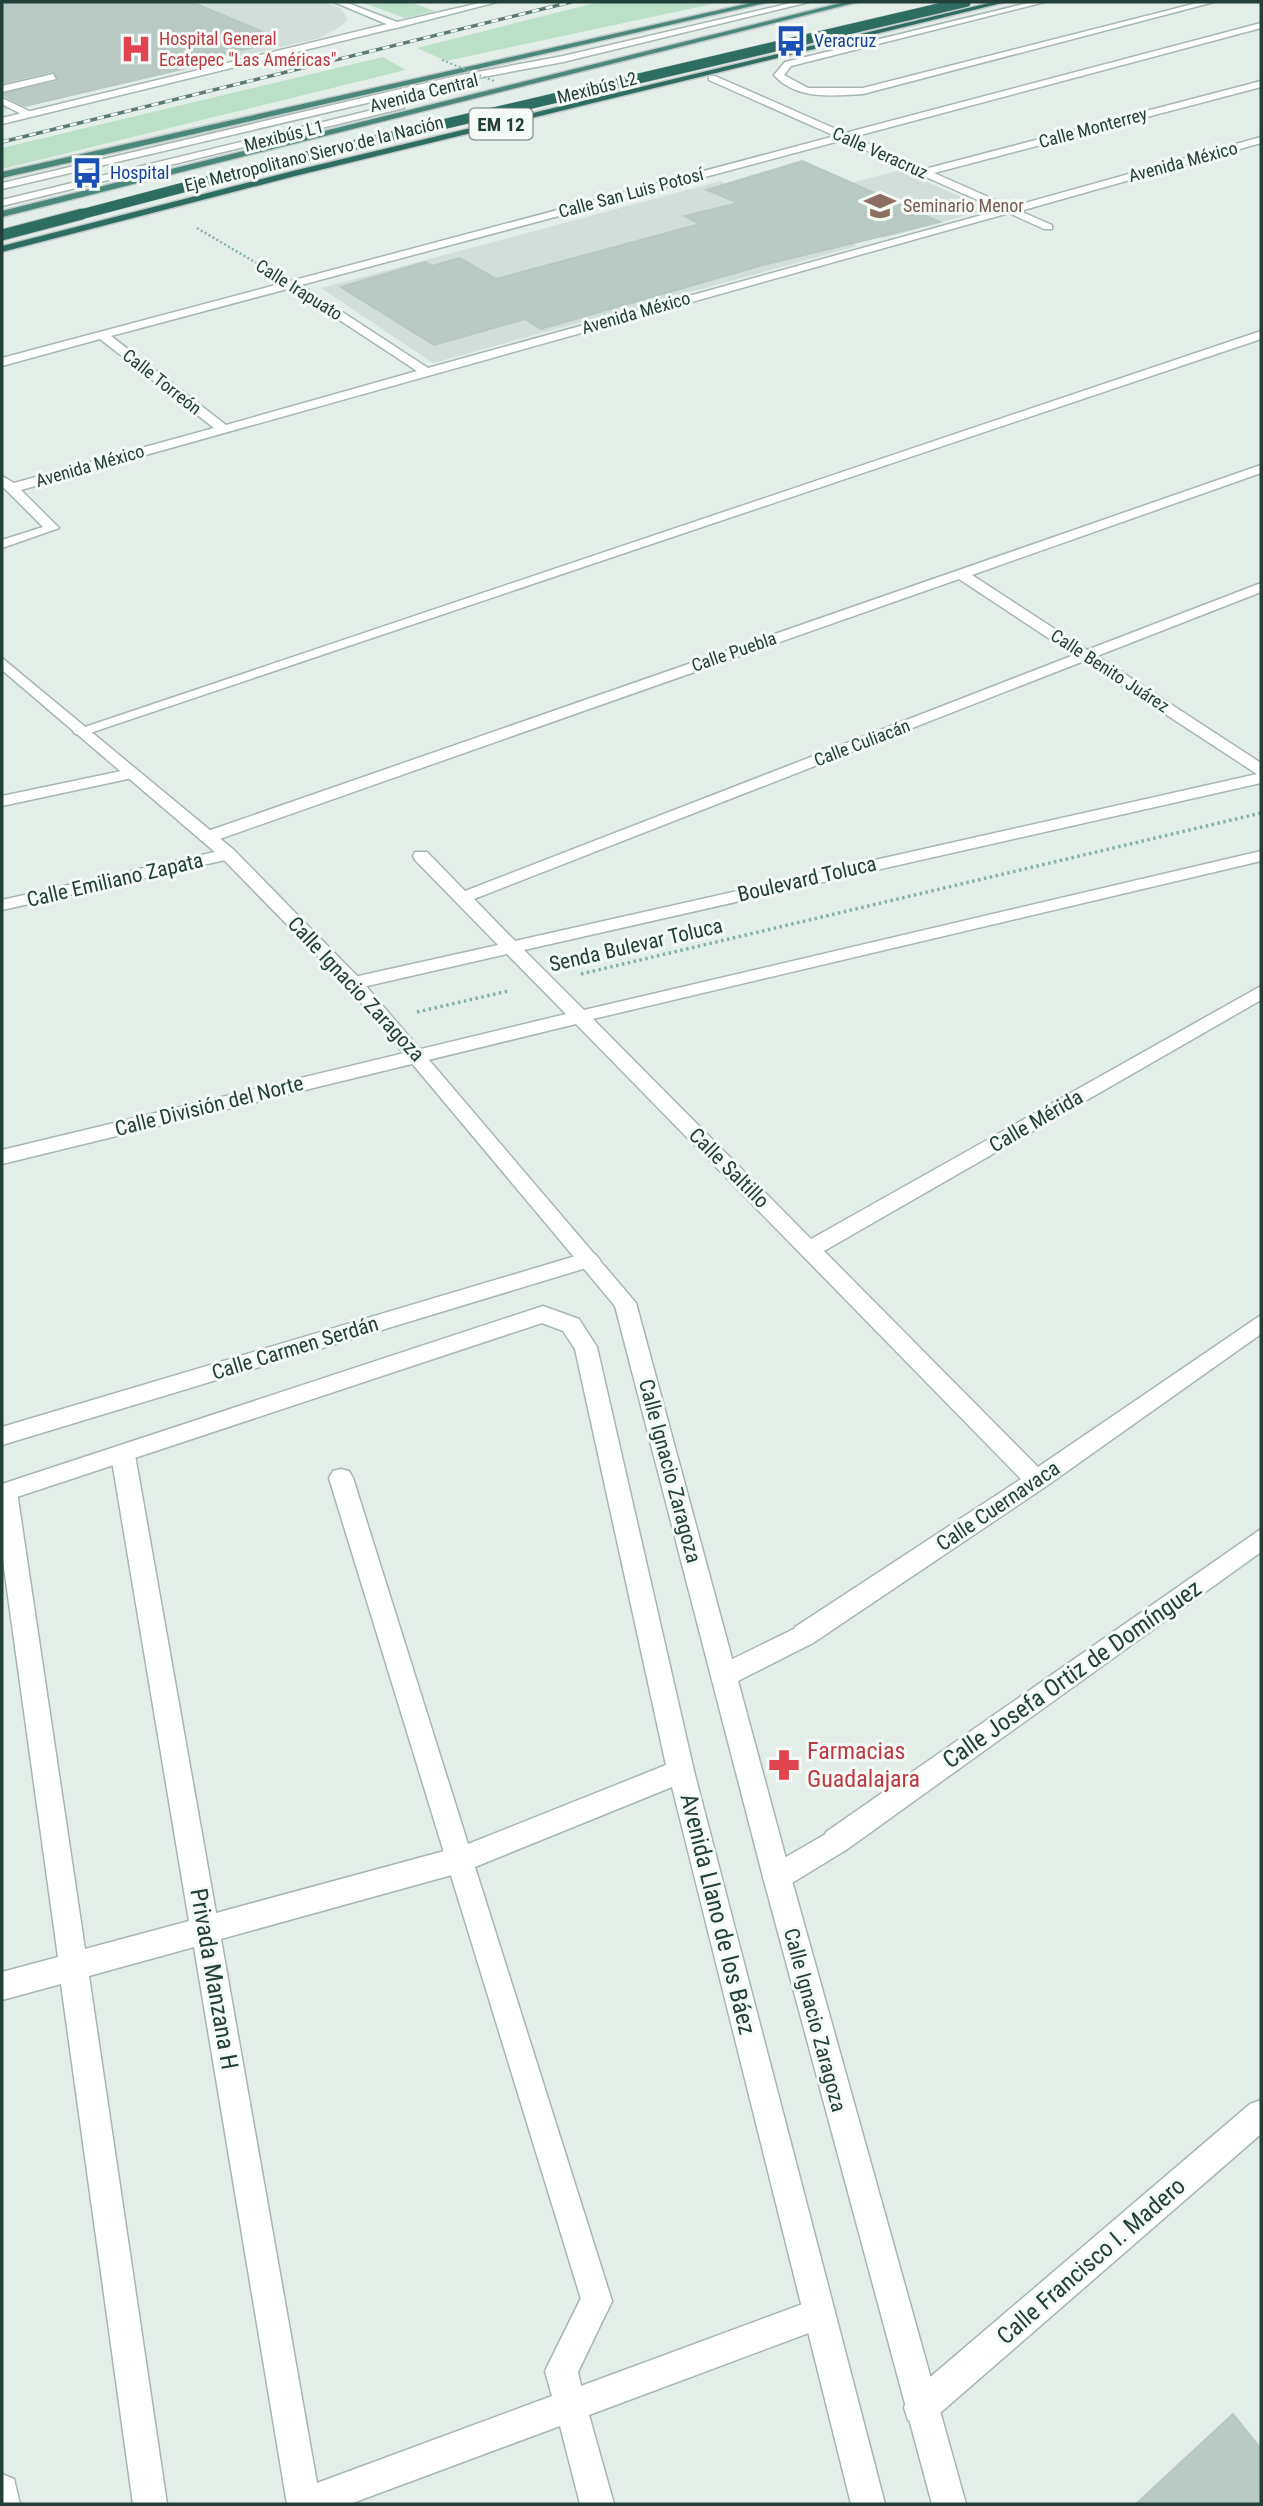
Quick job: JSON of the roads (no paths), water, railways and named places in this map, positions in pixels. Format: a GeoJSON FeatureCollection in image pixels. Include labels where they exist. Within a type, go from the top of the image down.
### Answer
{"type":"FeatureCollection","features":[{"type":"Feature","properties":{"kind":"highway","name":"Avenida Central"},"geometry":{"type":"LineString","coordinates":[[2,175],[765,2]]}},
{"type":"Feature","properties":{"kind":"highway","name":"Avenida Central"},"geometry":{"type":"LineString","coordinates":[[2,214],[854,2]]}},
{"type":"Feature","properties":{"kind":"highway","name":"Eje Metropolitano Siervo de la Nación"},"geometry":{"type":"LineString","coordinates":[[2,234],[269,165],[966,2]]}},
{"type":"Feature","properties":{"kind":"highway","name":"Eje Metropolitano Siervo de la Nación"},"geometry":{"type":"LineString","coordinates":[[2,249],[293,174],[1002,2]]}},
{"type":"Feature","properties":{"kind":"street"},"geometry":{"type":"LineString","coordinates":[[338,2],[397,25]]}},
{"type":"Feature","properties":{"kind":"street"},"geometry":{"type":"LineString","coordinates":[[2,121],[493,2]]}},
{"type":"Feature","properties":{"kind":"street","name":"Mexibús L1"},"geometry":{"type":"LineString","coordinates":[[2,186],[456,79],[563,59],[805,2]]}},
{"type":"Feature","properties":{"kind":"street","name":"Mexibús L2"},"geometry":{"type":"LineString","coordinates":[[2,234],[948,2]]}},
{"type":"Feature","properties":{"kind":"street"},"geometry":{"type":"LineString","coordinates":[[1041,2],[788,64],[781,69],[779,75],[794,86],[808,90],[863,91],[1210,2]]}},
{"type":"Feature","properties":{"kind":"street"},"geometry":{"type":"LineString","coordinates":[[443,6],[455,11]]}},
{"type":"Feature","properties":{"kind":"street"},"geometry":{"type":"LineString","coordinates":[[1251,17],[1261,20]]}},
{"type":"Feature","properties":{"kind":"street","name":"Calle San Luis Potosí"},"geometry":{"type":"LineString","coordinates":[[2,362],[1261,26]]}},
{"type":"Feature","properties":{"kind":"street","name":"Mexibús L1"},"geometry":{"type":"LineString","coordinates":[[2,203],[251,145],[478,87],[563,59]]}},
{"type":"Feature","properties":{"kind":"street"},"geometry":{"type":"LineString","coordinates":[[2,89],[53,77]]}},
{"type":"Feature","properties":{"kind":"street","name":"Calle Veracruz"},"geometry":{"type":"LineString","coordinates":[[712,78],[1048,227]]}},
{"type":"Feature","properties":{"kind":"street","name":"Calle Monterrey"},"geometry":{"type":"LineString","coordinates":[[924,172],[1261,84]]}},
{"type":"Feature","properties":{"kind":"street"},"geometry":{"type":"LineString","coordinates":[[2,101],[28,114]]}},
{"type":"Feature","properties":{"kind":"street","name":"Avenida México"},"geometry":{"type":"LineString","coordinates":[[7,484],[222,428],[1261,140]]}},
{"type":"Feature","properties":{"kind":"street","name":"Calle Irapuato"},"geometry":{"type":"LineString","coordinates":[[292,284],[426,372]]}},
{"type":"Feature","properties":{"kind":"street","name":"Calle Torreón"},"geometry":{"type":"LineString","coordinates":[[102,335],[222,428]]}},
{"type":"Feature","properties":{"kind":"street"},"geometry":{"type":"LineString","coordinates":[[81,731],[1261,335]]}},
{"type":"Feature","properties":{"kind":"street","name":"Calle Puebla"},"geometry":{"type":"LineString","coordinates":[[208,837],[1261,469]]}},
{"type":"Feature","properties":{"kind":"street"},"geometry":{"type":"LineString","coordinates":[[2,544],[52,528],[7,484]]}},
{"type":"Feature","properties":{"kind":"street","name":"Calle Benito Juárez"},"geometry":{"type":"LineString","coordinates":[[959,573],[1261,769]]}},
{"type":"Feature","properties":{"kind":"street","name":"Calle Culiacán"},"geometry":{"type":"LineString","coordinates":[[462,898],[1261,587]]}},
{"type":"Feature","properties":{"kind":"street","name":"Calle Ignacio Zaragoza"},"geometry":{"type":"LineString","coordinates":[[2,663],[228,854],[354,983],[625,1303],[920,2408],[949,2504]]}},
{"type":"Feature","properties":{"kind":"street"},"geometry":{"type":"LineString","coordinates":[[2,801],[131,774]]}},
{"type":"Feature","properties":{"kind":"street","name":"Boulevard Toluca"},"geometry":{"type":"LineString","coordinates":[[354,983],[1261,778]]}},
{"type":"Feature","properties":{"kind":"street","name":"Calle Emiliano Zapata"},"geometry":{"type":"LineString","coordinates":[[2,905],[228,854]]}},
{"type":"Feature","properties":{"kind":"street","name":"Calle Saltillo"},"geometry":{"type":"LineString","coordinates":[[421,856],[1037,1480]]}},
{"type":"Feature","properties":{"kind":"street"},"geometry":{"type":"LineString","coordinates":[[417,1055],[1261,856]]}},
{"type":"Feature","properties":{"kind":"street","name":"Calle Mérida"},"geometry":{"type":"LineString","coordinates":[[810,1249],[1261,992]]}},
{"type":"Feature","properties":{"kind":"street","name":"Calle División del Norte"},"geometry":{"type":"LineString","coordinates":[[2,1157],[417,1055]]}},
{"type":"Feature","properties":{"kind":"street","name":"Calle Carmen Serdán"},"geometry":{"type":"LineString","coordinates":[[2,1436],[589,1260]]}},
{"type":"Feature","properties":{"kind":"street","name":"Avenida Llano de los Báez"},"geometry":{"type":"LineString","coordinates":[[124,1455],[543,1314],[571,1325],[586,1347],[681,1771],[868,2504]]}},
{"type":"Feature","properties":{"kind":"street","name":"Calle Cuernavaca"},"geometry":{"type":"LineString","coordinates":[[725,1675],[804,1635],[1037,1480],[1261,1323]]}},
{"type":"Feature","properties":{"kind":"street"},"geometry":{"type":"LineString","coordinates":[[124,1455],[4,1492],[150,2504]]}},
{"type":"Feature","properties":{"kind":"street","name":"Privada Manzana H"},"geometry":{"type":"LineString","coordinates":[[124,1455],[305,2504]]}},
{"type":"Feature","properties":{"kind":"street"},"geometry":{"type":"LineString","coordinates":[[341,1478],[596,2301],[561,2371],[597,2504]]}},
{"type":"Feature","properties":{"kind":"street","name":"Calle Josefa Ortiz de Domínguez"},"geometry":{"type":"LineString","coordinates":[[777,1877],[836,1841],[1261,1539]]}},
{"type":"Feature","properties":{"kind":"street"},"geometry":{"type":"LineString","coordinates":[[2,1986],[459,1860],[681,1771]]}},
{"type":"Feature","properties":{"kind":"street","name":"Calle Francisco I. Madero"},"geometry":{"type":"LineString","coordinates":[[920,2408],[1261,2115]]}},
{"type":"Feature","properties":{"kind":"street"},"geometry":{"type":"LineString","coordinates":[[305,2504],[819,2314]]}},
{"type":"Feature","properties":{"kind":"street"},"geometry":{"type":"LineString","coordinates":[[2,2491],[3,2504]]}},
{"type":"Feature","properties":{"kind":"railway"},"geometry":{"type":"LineString","coordinates":[[2,142],[571,2]]}},
{"type":"Feature","properties":{"kind":"place","name":"Veracruz"},"geometry":{"type":"Point","coordinates":[791,41]}},
{"type":"Feature","properties":{"kind":"place","name":"Hospital General Ecatepec \"Las Américas\""},"geometry":{"type":"Point","coordinates":[136,49]}},
{"type":"Feature","properties":{"kind":"place","name":"Hospital"},"geometry":{"type":"Point","coordinates":[87,173]}},
{"type":"Feature","properties":{"kind":"place","name":"Seminario Menor"},"geometry":{"type":"Point","coordinates":[880,206]}},
{"type":"Feature","properties":{"kind":"place","name":"Farmacias Guadalajara"},"geometry":{"type":"Point","coordinates":[784,1765]}}]}
